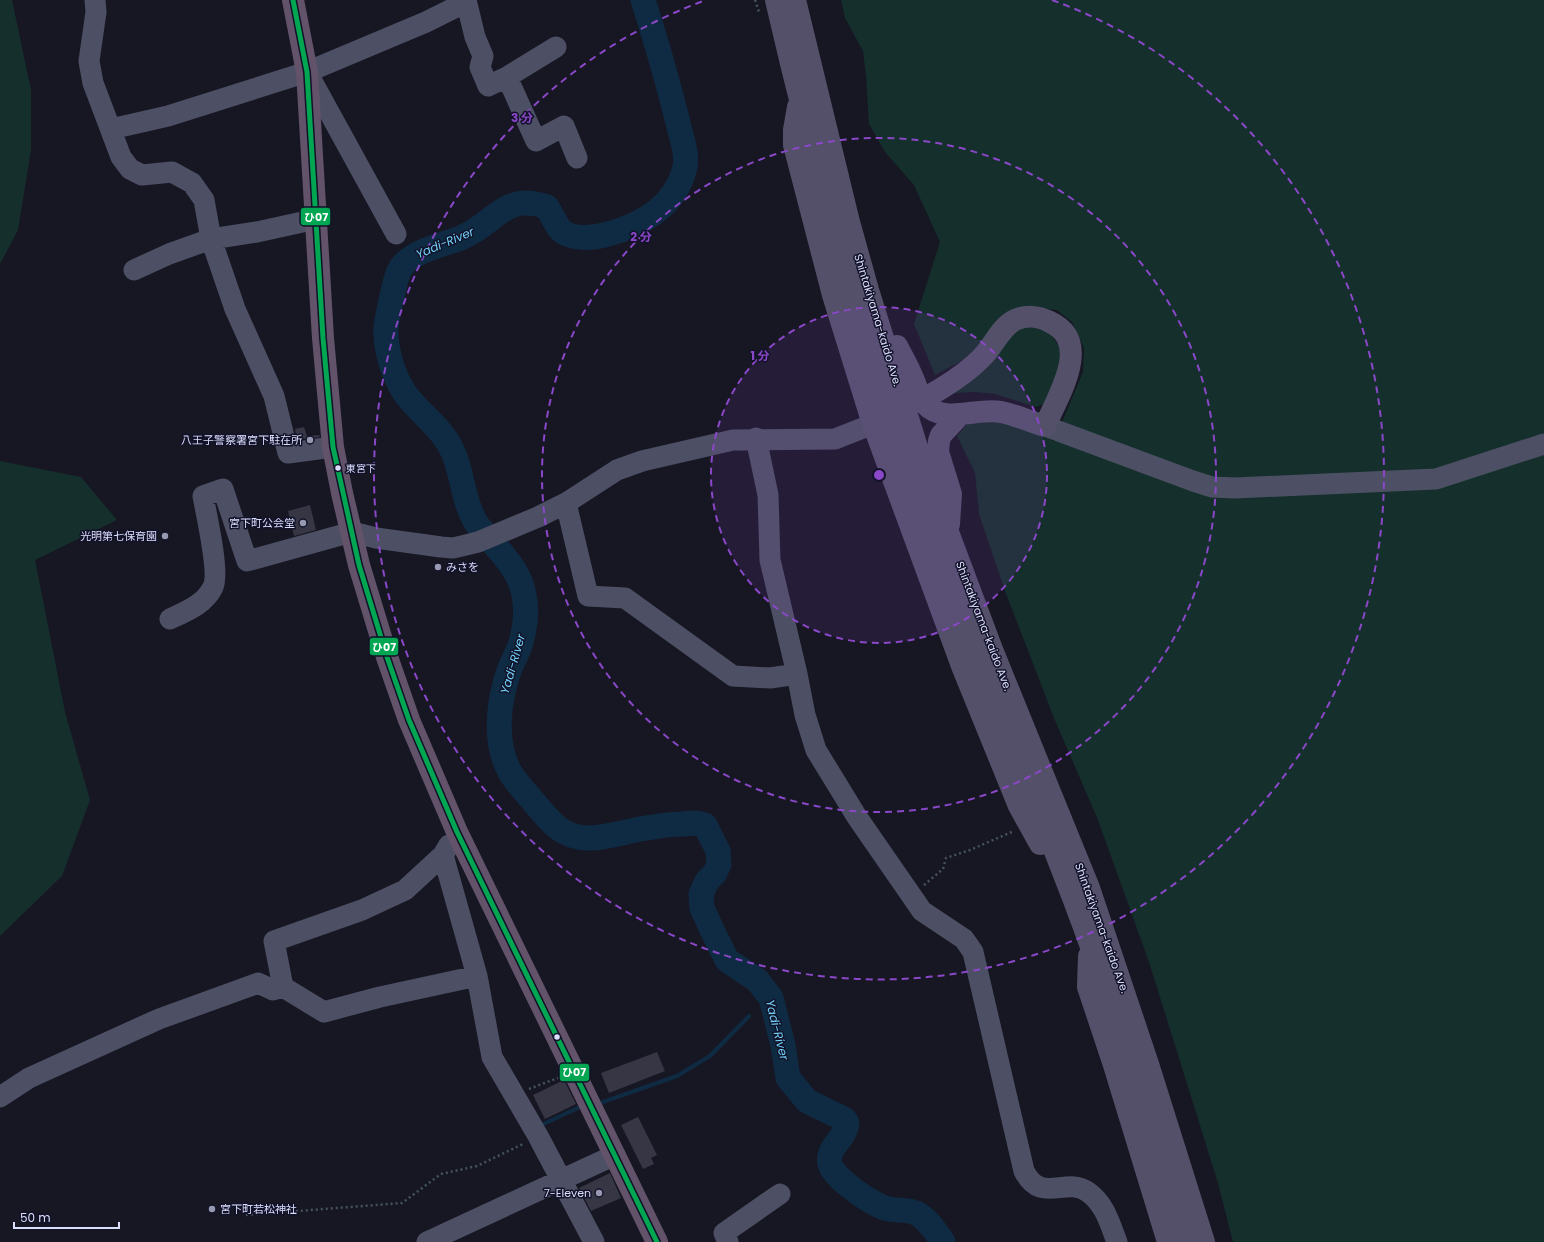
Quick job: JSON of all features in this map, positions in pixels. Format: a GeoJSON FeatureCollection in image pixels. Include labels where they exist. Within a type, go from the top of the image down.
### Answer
{"type":"FeatureCollection","features":[{"type":"Feature","properties":{"kind":"highway"},"geometry":{"type":"LineString","coordinates":[[293,0],[307,72],[323,338],[334,447],[342,493],[359,566],[387,658],[409,720],[457,832],[657,1242]]}},
{"type":"Feature","properties":{"kind":"main road"},"geometry":{"type":"LineString","coordinates":[[766,0],[787,48]]}},
{"type":"Feature","properties":{"kind":"main road","name":"Shintakiyama-kaido Ave."},"geometry":{"type":"LineString","coordinates":[[776,0],[823,195],[848,285],[926,526],[1074,900],[1128,1055],[1185,1242]]}},
{"type":"Feature","properties":{"kind":"main road","name":"Shintakiyama-kaido Ave."},"geometry":{"type":"LineString","coordinates":[[795,0],[828,139],[868,290],[922,460],[993,652],[1096,909],[1148,1064],[1204,1242]]}},
{"type":"Feature","properties":{"kind":"main road"},"geometry":{"type":"LineString","coordinates":[[800,96],[794,130],[794,145],[833,295],[944,617],[1019,806],[1074,900]]}},
{"type":"Feature","properties":{"kind":"main road"},"geometry":{"type":"LineString","coordinates":[[868,290],[912,376],[919,395],[923,402],[933,411],[960,415],[980,411],[1001,412],[1045,426],[1068,374],[1072,358],[1071,344],[1064,332],[1042,318],[1027,317],[1014,320],[1006,326],[985,354],[971,368],[951,383],[932,394]]}},
{"type":"Feature","properties":{"kind":"main road"},"geometry":{"type":"LineString","coordinates":[[948,532],[951,494],[938,452],[939,441],[941,435],[960,415]]}},
{"type":"Feature","properties":{"kind":"main road"},"geometry":{"type":"LineString","coordinates":[[1089,944],[1088,987],[1114,1065],[1168,1242]]}},
{"type":"Feature","properties":{"kind":"street"},"geometry":{"type":"LineString","coordinates":[[95,0],[96,12],[90,61],[94,83],[121,157],[130,169],[142,175],[172,172],[192,183],[204,200],[211,239],[235,309],[274,396],[288,453],[334,447]]}},
{"type":"Feature","properties":{"kind":"street"},"geometry":{"type":"LineString","coordinates":[[111,130],[168,116],[307,72],[426,22],[454,8],[465,0],[475,37],[483,56],[480,67],[488,86],[507,77],[556,47]]}},
{"type":"Feature","properties":{"kind":"street"},"geometry":{"type":"LineString","coordinates":[[307,72],[396,234]]}},
{"type":"Feature","properties":{"kind":"street"},"geometry":{"type":"LineString","coordinates":[[507,77],[536,141],[564,126],[577,158]]}},
{"type":"Feature","properties":{"kind":"street"},"geometry":{"type":"LineString","coordinates":[[134,270],[169,254],[211,239],[257,232],[316,219]]}},
{"type":"Feature","properties":{"kind":"street"},"geometry":{"type":"LineString","coordinates":[[170,620],[193,608],[214,586],[214,565],[203,496],[223,489],[247,561],[352,532],[376,538],[453,548],[478,542],[538,517],[566,503],[617,470],[642,461],[733,440],[756,438],[836,438],[877,422]]}},
{"type":"Feature","properties":{"kind":"street"},"geometry":{"type":"LineString","coordinates":[[1045,426],[1193,480],[1212,486],[1235,488],[1436,479],[1544,444]]}},
{"type":"Feature","properties":{"kind":"street"},"geometry":{"type":"LineString","coordinates":[[756,438],[768,495],[770,560],[797,674],[804,715],[816,750],[857,817],[922,911],[964,940],[973,952],[1024,1171],[1029,1181],[1036,1187],[1076,1188],[1087,1191],[1097,1200],[1107,1215],[1117,1242]]}},
{"type":"Feature","properties":{"kind":"street"},"geometry":{"type":"LineString","coordinates":[[566,503],[588,596],[625,598],[734,676],[770,678],[797,674]]}},
{"type":"Feature","properties":{"kind":"street"},"geometry":{"type":"LineString","coordinates":[[457,832],[443,855],[405,890],[362,910],[274,941],[283,987],[324,1012],[380,997],[477,976]]}},
{"type":"Feature","properties":{"kind":"street"},"geometry":{"type":"LineString","coordinates":[[443,855],[477,976],[492,1057],[538,1136],[594,1242]]}},
{"type":"Feature","properties":{"kind":"street"},"geometry":{"type":"LineString","coordinates":[[0,1097],[29,1078],[159,1019],[258,983],[273,990],[283,987]]}},
{"type":"Feature","properties":{"kind":"street"},"geometry":{"type":"LineString","coordinates":[[427,1242],[614,1155]]}},
{"type":"Feature","properties":{"kind":"street"},"geometry":{"type":"LineString","coordinates":[[728,1242],[724,1233],[780,1194]]}},
{"type":"Feature","properties":{"kind":"path"},"geometry":{"type":"LineString","coordinates":[[913,899],[921,888],[943,869],[946,858],[970,850],[1020,828]]}},
{"type":"Feature","properties":{"kind":"path"},"geometry":{"type":"LineString","coordinates":[[514,1095],[574,1072]]}},
{"type":"Feature","properties":{"kind":"path"},"geometry":{"type":"LineString","coordinates":[[246,1215],[402,1203],[441,1174],[477,1166],[538,1136]]}},
{"type":"Feature","properties":{"kind":"green space"},"geometry":{"type":"Polygon","coordinates":[[[0,0],[12,0],[31,90],[31,150],[18,230],[0,264],[0,0]]]}},
{"type":"Feature","properties":{"kind":"green space"},"geometry":{"type":"Polygon","coordinates":[[[841,0],[1544,0],[1544,1242],[1233,1242],[1218,1183],[1149,962],[1098,820],[1054,718],[1005,591],[979,514],[975,473],[957,436],[970,422],[979,419],[990,419],[1013,424],[1054,441],[1083,372],[1084,348],[1072,322],[1057,310],[1034,307],[967,358],[935,375],[914,324],[940,242],[914,185],[885,152],[869,124],[863,51],[845,18],[841,0]]]}},
{"type":"Feature","properties":{"kind":"green space"},"geometry":{"type":"Polygon","coordinates":[[[1031,324],[1051,334],[1062,351],[1063,367],[1045,404],[1036,407],[995,394],[976,392],[951,393],[1010,335],[1031,324]]]}},
{"type":"Feature","properties":{"kind":"green space"},"geometry":{"type":"Polygon","coordinates":[[[0,461],[81,477],[117,520],[35,560],[65,712],[90,800],[62,876],[0,936],[0,461]]]}},
{"type":"Feature","properties":{"kind":"building"},"geometry":{"type":"Polygon","coordinates":[[[304,427],[307,436],[319,435],[320,437],[297,440],[295,429],[304,427]]]}},
{"type":"Feature","properties":{"kind":"building","name":"宮下町公会堂"},"geometry":{"type":"Polygon","coordinates":[[[310,505],[316,530],[294,536],[288,511],[310,505]]]}},
{"type":"Feature","properties":{"kind":"building"},"geometry":{"type":"Polygon","coordinates":[[[657,1052],[665,1071],[609,1093],[601,1073],[657,1052]]]}},
{"type":"Feature","properties":{"kind":"building"},"geometry":{"type":"Polygon","coordinates":[[[564,1080],[576,1104],[545,1119],[533,1095],[564,1080]]]}},
{"type":"Feature","properties":{"kind":"building"},"geometry":{"type":"Polygon","coordinates":[[[638,1117],[657,1155],[651,1158],[654,1164],[643,1169],[621,1125],[638,1117]]]}},
{"type":"Feature","properties":{"kind":"building","name":"7-Eleven"},"geometry":{"type":"Polygon","coordinates":[[[610,1173],[621,1198],[591,1211],[579,1188],[610,1173]]]}},
{"type":"Feature","properties":{"kind":"waterway","name":"Yadi-River"},"geometry":{"type":"LineString","coordinates":[[643,0],[666,77],[683,140],[686,159],[684,171],[673,194],[665,204],[655,212],[633,225],[603,235],[589,237],[575,237],[563,232],[559,228],[547,207],[533,203],[521,203],[510,206],[501,211],[474,231],[463,237],[423,251],[403,265],[396,279],[386,328],[388,353],[396,378],[404,392],[414,405],[442,434],[452,450],[470,512],[476,523],[510,563],[522,586],[525,607],[524,631],[506,681],[500,708],[499,722],[502,749],[505,762],[511,774],[554,825],[568,834],[578,837],[598,838],[672,824],[699,823],[705,825],[718,851],[719,864],[715,873],[707,881],[701,894],[702,908],[727,960],[757,980],[771,998],[783,1045],[788,1078],[807,1101],[844,1119],[847,1123],[846,1129],[831,1153],[830,1164],[833,1170],[846,1184],[874,1203],[889,1209],[916,1213],[931,1226],[943,1242]]}},
{"type":"Feature","properties":{"kind":"waterway"},"geometry":{"type":"LineString","coordinates":[[603,1102],[677,1076],[710,1056],[749,1016]]}},
{"type":"Feature","properties":{"kind":"waterway"},"geometry":{"type":"LineString","coordinates":[[539,1126],[580,1107]]}},
{"type":"Feature","properties":{"kind":"transit line","name":"ひ07"},"geometry":{"type":"LineString","coordinates":[[293,0],[307,72],[323,338],[333,447],[359,565],[387,657],[409,720],[457,832],[657,1242]]}},
{"type":"Feature","properties":{"kind":"place","name":"八王子警察署宮下駐在所"},"geometry":{"type":"Point","coordinates":[310,440]}},
{"type":"Feature","properties":{"kind":"place","name":"東宮下"},"geometry":{"type":"Point","coordinates":[338,468]}},
{"type":"Feature","properties":{"kind":"place","name":"宮下町公会堂"},"geometry":{"type":"Point","coordinates":[303,523]}},
{"type":"Feature","properties":{"kind":"place","name":"光明第七保育園"},"geometry":{"type":"Point","coordinates":[165,536]}},
{"type":"Feature","properties":{"kind":"place","name":"みさを"},"geometry":{"type":"Point","coordinates":[438,567]}},
{"type":"Feature","properties":{"kind":"place","name":"7-Eleven"},"geometry":{"type":"Point","coordinates":[599,1193]}},
{"type":"Feature","properties":{"kind":"place","name":"宮下町若松神社"},"geometry":{"type":"Point","coordinates":[212,1209]}}]}
